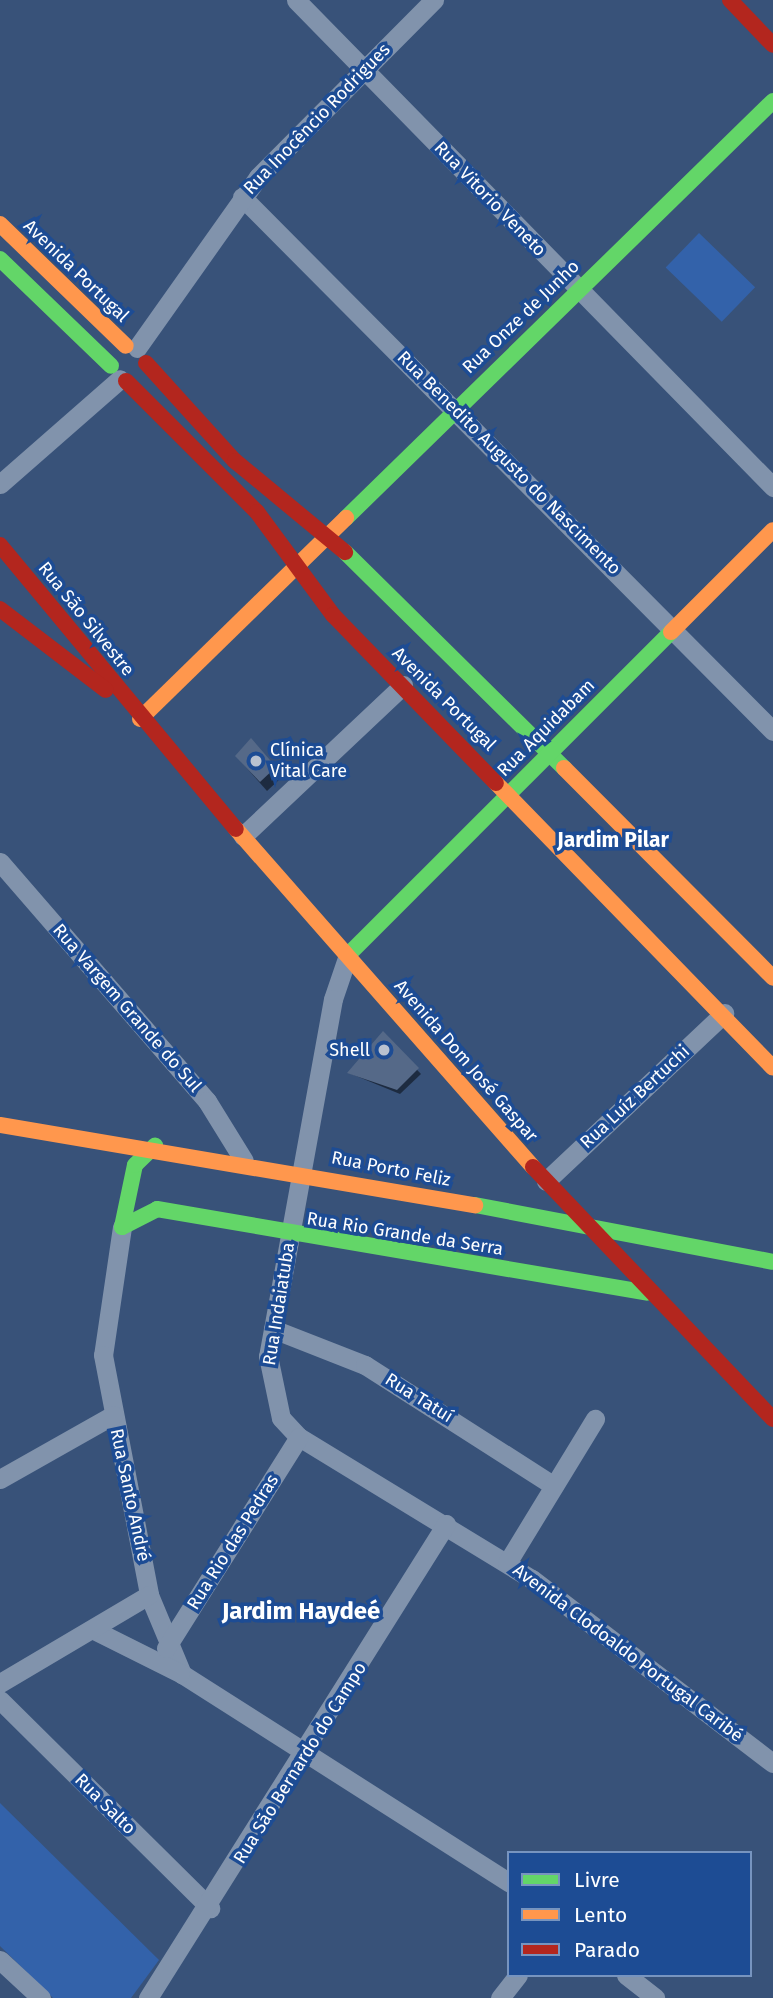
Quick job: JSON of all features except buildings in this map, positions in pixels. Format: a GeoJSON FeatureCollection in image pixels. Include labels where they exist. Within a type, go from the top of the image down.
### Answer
{"type":"FeatureCollection","features":[{"type":"Feature","properties":{"kind":"street","name":"Rua Vitorio Veneto"},"geometry":{"type":"LineString","coordinates":[[296,0],[773,487]]}},
{"type":"Feature","properties":{"kind":"street","name":"Rua Inocêncio Rodrigues"},"geometry":{"type":"LineString","coordinates":[[136,352],[242,197],[362,68],[434,0]]}},
{"type":"Feature","properties":{"kind":"street"},"geometry":{"type":"LineString","coordinates":[[730,0],[773,45]]}},
{"type":"Feature","properties":{"kind":"street"},"geometry":{"type":"LineString","coordinates":[[756,0],[773,17]]}},
{"type":"Feature","properties":{"kind":"street","name":"Rua Onze de Junho"},"geometry":{"type":"LineString","coordinates":[[140,719],[301,566],[457,407],[773,101]]}},
{"type":"Feature","properties":{"kind":"street","name":"Rua Benedito Augusto do Nascimento"},"geometry":{"type":"LineString","coordinates":[[242,197],[457,407],[773,731]]}},
{"type":"Feature","properties":{"kind":"street","name":"Avenida Portugal"},"geometry":{"type":"LineString","coordinates":[[0,224],[136,352],[243,470],[325,542],[371,574],[552,751],[712,912],[773,978]]}},
{"type":"Feature","properties":{"kind":"street","name":"Avenida Portugal"},"geometry":{"type":"LineString","coordinates":[[0,259],[257,512],[301,566],[322,602],[724,1013],[773,1068]]}},
{"type":"Feature","properties":{"kind":"street"},"geometry":{"type":"LineString","coordinates":[[118,374],[142,374],[136,352]]}},
{"type":"Feature","properties":{"kind":"street"},"geometry":{"type":"LineString","coordinates":[[0,484],[118,374],[136,352]]}},
{"type":"Feature","properties":{"kind":"street","name":"Rua Aquidabam"},"geometry":{"type":"LineString","coordinates":[[348,955],[773,530]]}},
{"type":"Feature","properties":{"kind":"street"},"geometry":{"type":"LineString","coordinates":[[0,570],[4,549]]}},
{"type":"Feature","properties":{"kind":"street","name":"Rua São Silvestre"},"geometry":{"type":"LineString","coordinates":[[4,549],[140,719]]}},
{"type":"Feature","properties":{"kind":"street"},"geometry":{"type":"LineString","coordinates":[[0,608],[140,719]]}},
{"type":"Feature","properties":{"kind":"street"},"geometry":{"type":"LineString","coordinates":[[243,836],[403,685]]}},
{"type":"Feature","properties":{"kind":"street","name":"Avenida Dom José Gaspar"},"geometry":{"type":"LineString","coordinates":[[140,719],[586,1227],[647,1293],[773,1419]]}},
{"type":"Feature","properties":{"kind":"street","name":"Rua Vargem Grande do Sul"},"geometry":{"type":"LineString","coordinates":[[0,862],[207,1101],[244,1161]]}},
{"type":"Feature","properties":{"kind":"street"},"geometry":{"type":"LineString","coordinates":[[712,912],[761,939]]}},
{"type":"Feature","properties":{"kind":"street","name":"Rua Indaiatuba"},"geometry":{"type":"LineString","coordinates":[[348,955],[337,981],[268,1356],[274,1400],[299,1437],[446,1524]]}},
{"type":"Feature","properties":{"kind":"street","name":"Rua Luíz Bertuchi"},"geometry":{"type":"LineString","coordinates":[[546,1181],[724,1013]]}},
{"type":"Feature","properties":{"kind":"street","name":"Rua Porto Feliz"},"geometry":{"type":"LineString","coordinates":[[0,1125],[155,1146],[302,1171],[773,1262]]}},
{"type":"Feature","properties":{"kind":"street"},"geometry":{"type":"LineString","coordinates":[[108,1139],[134,1171],[157,1209],[122,1227]]}},
{"type":"Feature","properties":{"kind":"street"},"geometry":{"type":"LineString","coordinates":[[134,1171],[155,1146]]}},
{"type":"Feature","properties":{"kind":"street","name":"Rua Santo André"},"geometry":{"type":"LineString","coordinates":[[134,1171],[103,1336],[113,1415],[149,1595],[166,1648],[181,1674],[309,1750],[507,1881]]}},
{"type":"Feature","properties":{"kind":"street","name":"Rua Rio Grande da Serra"},"geometry":{"type":"LineString","coordinates":[[157,1209],[290,1234],[647,1293]]}},
{"type":"Feature","properties":{"kind":"street","name":"Rua Tatuí"},"geometry":{"type":"LineString","coordinates":[[273,1329],[365,1366],[554,1486]]}},
{"type":"Feature","properties":{"kind":"street"},"geometry":{"type":"LineString","coordinates":[[0,1479],[113,1415]]}},
{"type":"Feature","properties":{"kind":"street"},"geometry":{"type":"LineString","coordinates":[[507,1563],[595,1419]]}},
{"type":"Feature","properties":{"kind":"street","name":"Rua Rio das Pedras"},"geometry":{"type":"LineString","coordinates":[[166,1648],[299,1437]]}},
{"type":"Feature","properties":{"kind":"street","name":"Avenida Clodoaldo Portugal Caribé"},"geometry":{"type":"LineString","coordinates":[[446,1524],[507,1563],[773,1763]]}},
{"type":"Feature","properties":{"kind":"street","name":"Rua São Bernardo do Campo"},"geometry":{"type":"LineString","coordinates":[[148,1998],[210,1908],[446,1524]]}},
{"type":"Feature","properties":{"kind":"street"},"geometry":{"type":"LineString","coordinates":[[0,1684],[96,1631],[149,1595]]}},
{"type":"Feature","properties":{"kind":"street"},"geometry":{"type":"LineString","coordinates":[[96,1631],[181,1674]]}},
{"type":"Feature","properties":{"kind":"street","name":"Rua Salto"},"geometry":{"type":"LineString","coordinates":[[0,1700],[210,1908]]}},
{"type":"Feature","properties":{"kind":"street"},"geometry":{"type":"LineString","coordinates":[[0,1960],[41,1998]]}},
{"type":"Feature","properties":{"kind":"street"},"geometry":{"type":"LineString","coordinates":[[500,1998],[516,1977]]}},
{"type":"Feature","properties":{"kind":"street"},"geometry":{"type":"LineString","coordinates":[[629,1977],[655,1998]]}},
{"type":"Feature","properties":{"kind":"shaded area"},"geometry":{"type":"Polygon","coordinates":[[[699,233],[755,287],[722,322],[666,268],[699,233]]]}},
{"type":"Feature","properties":{"kind":"shaded area"},"geometry":{"type":"Polygon","coordinates":[[[0,1803],[159,1960],[131,1998],[53,1998],[0,1946],[0,1803]]]}},
{"type":"Feature","properties":{"kind":"traffic: fast"},"geometry":{"type":"LineString","coordinates":[[346,518],[773,101]]}},
{"type":"Feature","properties":{"kind":"traffic: fast"},"geometry":{"type":"LineString","coordinates":[[0,259],[111,366]]}},
{"type":"Feature","properties":{"kind":"traffic: fast"},"geometry":{"type":"LineString","coordinates":[[345,552],[564,768]]}},
{"type":"Feature","properties":{"kind":"traffic: fast"},"geometry":{"type":"LineString","coordinates":[[348,955],[671,632]]}},
{"type":"Feature","properties":{"kind":"traffic: fast"},"geometry":{"type":"LineString","coordinates":[[122,1227],[135,1165],[155,1146]]}},
{"type":"Feature","properties":{"kind":"traffic: fast"},"geometry":{"type":"LineString","coordinates":[[475,1205],[773,1262]]}},
{"type":"Feature","properties":{"kind":"traffic: fast"},"geometry":{"type":"LineString","coordinates":[[122,1227],[157,1209],[647,1293]]}},
{"type":"Feature","properties":{"kind":"traffic: slow"},"geometry":{"type":"LineString","coordinates":[[0,224],[126,346]]}},
{"type":"Feature","properties":{"kind":"traffic: slow"},"geometry":{"type":"LineString","coordinates":[[140,719],[346,518]]}},
{"type":"Feature","properties":{"kind":"traffic: slow"},"geometry":{"type":"LineString","coordinates":[[671,632],[773,530]]}},
{"type":"Feature","properties":{"kind":"traffic: slow"},"geometry":{"type":"LineString","coordinates":[[564,768],[773,978]]}},
{"type":"Feature","properties":{"kind":"traffic: slow"},"geometry":{"type":"LineString","coordinates":[[496,783],[773,1068]]}},
{"type":"Feature","properties":{"kind":"traffic: slow"},"geometry":{"type":"LineString","coordinates":[[236,829],[533,1167]]}},
{"type":"Feature","properties":{"kind":"traffic: slow"},"geometry":{"type":"LineString","coordinates":[[0,1125],[475,1205]]}},
{"type":"Feature","properties":{"kind":"traffic: jam"},"geometry":{"type":"LineString","coordinates":[[730,0],[773,45]]}},
{"type":"Feature","properties":{"kind":"traffic: jam"},"geometry":{"type":"LineString","coordinates":[[146,363],[235,461],[345,552]]}},
{"type":"Feature","properties":{"kind":"traffic: jam"},"geometry":{"type":"LineString","coordinates":[[126,381],[257,512],[333,615],[496,783]]}},
{"type":"Feature","properties":{"kind":"traffic: jam"},"geometry":{"type":"LineString","coordinates":[[0,545],[236,829]]}},
{"type":"Feature","properties":{"kind":"traffic: jam"},"geometry":{"type":"LineString","coordinates":[[0,609],[106,690]]}},
{"type":"Feature","properties":{"kind":"traffic: jam"},"geometry":{"type":"LineString","coordinates":[[533,1167],[773,1419]]}},
{"type":"Feature","properties":{"kind":"place","name":"Clínica Vital Care"},"geometry":{"type":"Point","coordinates":[256,761]}},
{"type":"Feature","properties":{"kind":"place","name":"Shell"},"geometry":{"type":"Point","coordinates":[384,1050]}},
{"type":"Feature","properties":{"kind":"district","name":"Jardim Pilar"},"geometry":{"type":"Point","coordinates":[613,840]}},
{"type":"Feature","properties":{"kind":"district","name":"Jardim Haydeé"},"geometry":{"type":"Point","coordinates":[301,1612]}}]}
